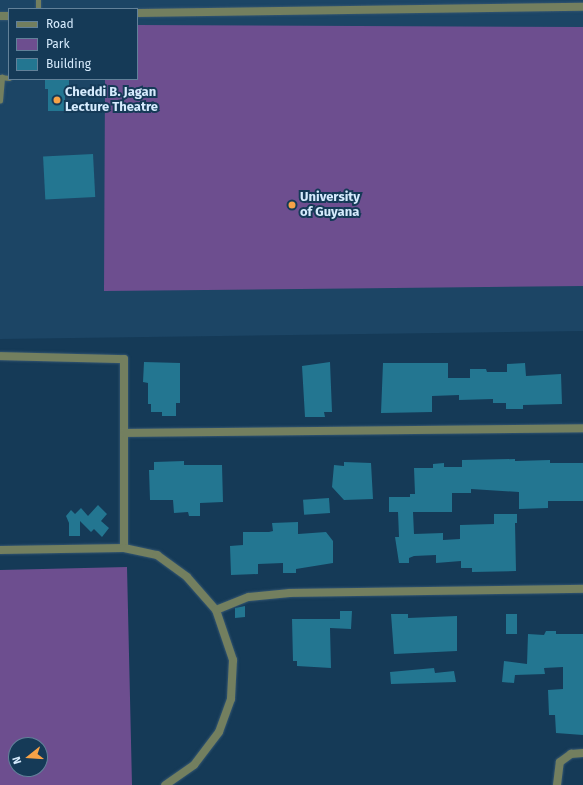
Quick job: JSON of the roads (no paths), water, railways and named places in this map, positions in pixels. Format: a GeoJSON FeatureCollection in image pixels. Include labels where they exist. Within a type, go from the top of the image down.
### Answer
{"type":"FeatureCollection","features":[{"type":"Feature","properties":{"kind":"street"},"geometry":{"type":"LineString","coordinates":[[138,13],[583,7]]}},
{"type":"Feature","properties":{"kind":"street"},"geometry":{"type":"LineString","coordinates":[[0,356],[124,358],[124,548]]}},
{"type":"Feature","properties":{"kind":"street"},"geometry":{"type":"LineString","coordinates":[[124,433],[583,428]]}},
{"type":"Feature","properties":{"kind":"street"},"geometry":{"type":"LineString","coordinates":[[0,550],[124,548],[157,555],[188,577],[216,610],[233,660],[231,699],[219,732],[194,765],[165,785]]}},
{"type":"Feature","properties":{"kind":"street"},"geometry":{"type":"LineString","coordinates":[[216,610],[249,597],[290,593],[583,589]]}},
{"type":"Feature","properties":{"kind":"street"},"geometry":{"type":"LineString","coordinates":[[557,785],[560,762],[571,754],[583,753]]}},
{"type":"Feature","properties":{"kind":"lane"},"geometry":{"type":"LineString","coordinates":[[0,101],[1,77]]}},
{"type":"Feature","properties":{"kind":"place","name":"Cheddi B. Jagan Lecture Theatre"},"geometry":{"type":"Point","coordinates":[57,100]}},
{"type":"Feature","properties":{"kind":"place","name":"University of Guyana"},"geometry":{"type":"Point","coordinates":[292,205]}}]}
